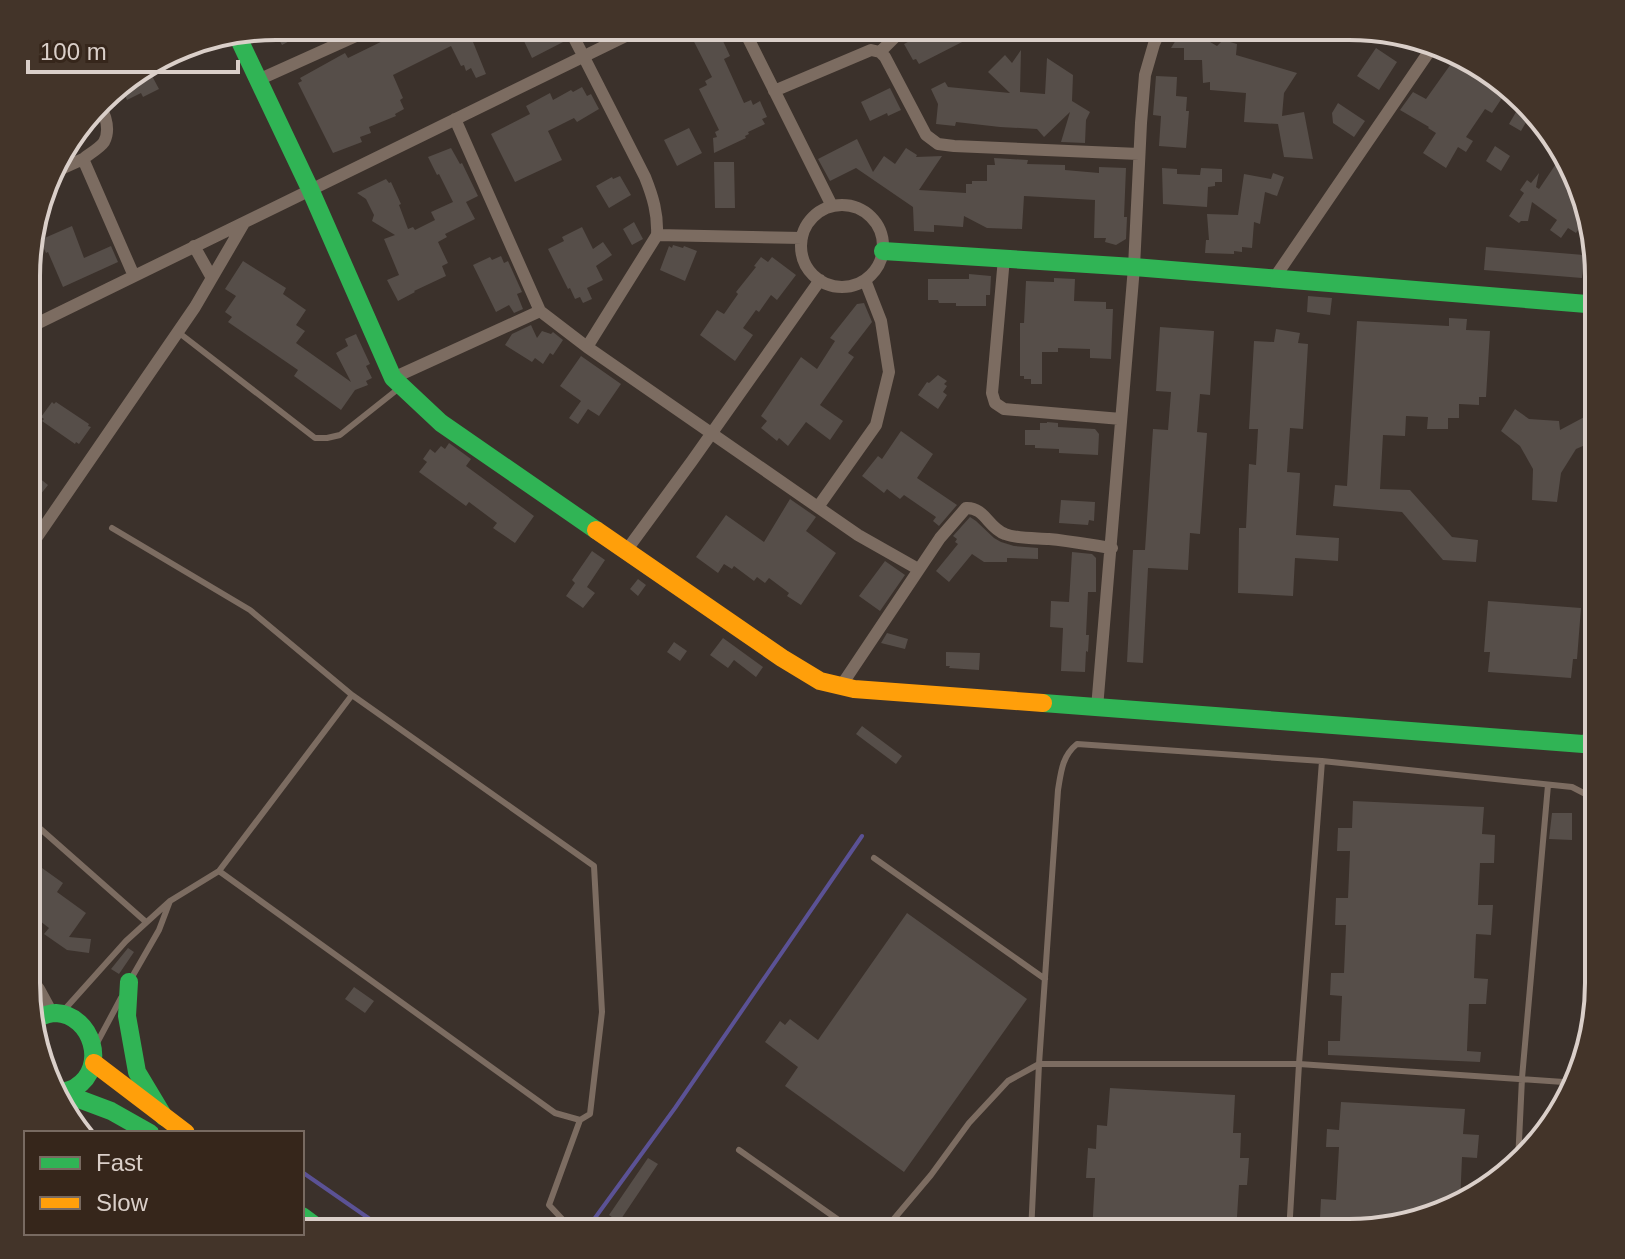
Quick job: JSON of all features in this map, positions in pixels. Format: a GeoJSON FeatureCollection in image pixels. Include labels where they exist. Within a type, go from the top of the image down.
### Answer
{"type":"FeatureCollection","features":[{"type":"Feature","properties":{"kind":"street"},"geometry":{"type":"LineString","coordinates":[[258,80],[347,40]]}},
{"type":"Feature","properties":{"kind":"street"},"geometry":{"type":"LineString","coordinates":[[575,40],[645,177],[658,220],[657,235],[587,347]]}},
{"type":"Feature","properties":{"kind":"street"},"geometry":{"type":"LineString","coordinates":[[40,322],[616,40]]}},
{"type":"Feature","properties":{"kind":"street"},"geometry":{"type":"LineString","coordinates":[[749,40],[832,206]]}},
{"type":"Feature","properties":{"kind":"street"},"geometry":{"type":"LineString","coordinates":[[880,52],[891,41]]}},
{"type":"Feature","properties":{"kind":"street"},"geometry":{"type":"LineString","coordinates":[[1097,708],[1134,267],[1145,75],[1155,41]]}},
{"type":"Feature","properties":{"kind":"street"},"geometry":{"type":"LineString","coordinates":[[241,43],[397,382],[412,399],[441,423],[626,551],[820,681],[854,689],[1584,744]]}},
{"type":"Feature","properties":{"kind":"street"},"geometry":{"type":"LineString","coordinates":[[774,91],[871,50],[885,57],[926,135],[938,144],[1139,154]]}},
{"type":"Feature","properties":{"kind":"street"},"geometry":{"type":"LineString","coordinates":[[1273,280],[1428,54]]}},
{"type":"Feature","properties":{"kind":"street"},"geometry":{"type":"LineString","coordinates":[[68,166],[83,159],[104,142],[107,129],[105,114]]}},
{"type":"Feature","properties":{"kind":"street"},"geometry":{"type":"LineString","coordinates":[[455,119],[540,311],[858,535],[918,569]]}},
{"type":"Feature","properties":{"kind":"street"},"geometry":{"type":"LineString","coordinates":[[83,159],[134,276]]}},
{"type":"Feature","properties":{"kind":"street"},"geometry":{"type":"LineString","coordinates":[[832,206],[855,206],[865,211],[880,228],[883,251],[880,262],[865,280],[854,285],[831,286],[811,272],[804,262],[801,250],[806,227],[812,217],[832,206]]}},
{"type":"Feature","properties":{"kind":"street"},"geometry":{"type":"LineString","coordinates":[[40,532],[178,332],[245,221]]}},
{"type":"Feature","properties":{"kind":"street"},"geometry":{"type":"LineString","coordinates":[[657,235],[802,238]]}},
{"type":"Feature","properties":{"kind":"street"},"geometry":{"type":"LineString","coordinates":[[194,246],[212,278]]}},
{"type":"Feature","properties":{"kind":"street"},"geometry":{"type":"LineString","coordinates":[[883,251],[1134,267],[1585,304]]}},
{"type":"Feature","properties":{"kind":"street"},"geometry":{"type":"LineString","coordinates":[[1004,258],[992,393],[995,403],[1004,409],[1121,419]]}},
{"type":"Feature","properties":{"kind":"street"},"geometry":{"type":"LineString","coordinates":[[626,551],[820,280]]}},
{"type":"Feature","properties":{"kind":"street"},"geometry":{"type":"LineString","coordinates":[[818,507],[876,425],[889,372],[881,321],[865,280]]}},
{"type":"Feature","properties":{"kind":"street"},"geometry":{"type":"LineString","coordinates":[[397,382],[540,311]]}},
{"type":"Feature","properties":{"kind":"street"},"geometry":{"type":"LineString","coordinates":[[841,686],[918,569],[966,508],[984,514],[993,528],[1007,535],[1112,548]]}},
{"type":"Feature","properties":{"kind":"street"},"geometry":{"type":"LineString","coordinates":[[129,982],[127,1016],[137,1072],[164,1117]]}},
{"type":"Feature","properties":{"kind":"street"},"geometry":{"type":"LineString","coordinates":[[43,1014],[73,1017],[91,1035],[94,1056],[90,1074],[83,1083],[66,1091]]}},
{"type":"Feature","properties":{"kind":"street"},"geometry":{"type":"LineString","coordinates":[[94,1056],[183,1131]]}},
{"type":"Feature","properties":{"kind":"street"},"geometry":{"type":"LineString","coordinates":[[70,1098],[111,1111],[146,1131]]}},
{"type":"Feature","properties":{"kind":"lane"},"geometry":{"type":"LineString","coordinates":[[178,332],[315,438],[340,435],[397,382]]}},
{"type":"Feature","properties":{"kind":"lane"},"geometry":{"type":"LineString","coordinates":[[112,528],[250,610],[352,695],[594,866],[602,1012],[590,1114],[580,1120],[549,1205],[561,1218]]}},
{"type":"Feature","properties":{"kind":"lane"},"geometry":{"type":"LineString","coordinates":[[43,1014],[170,901],[219,871],[352,695]]}},
{"type":"Feature","properties":{"kind":"lane"},"geometry":{"type":"LineString","coordinates":[[1032,1219],[1058,790],[1063,761],[1069,750],[1077,744],[1322,761],[1572,787],[1584,793]]}},
{"type":"Feature","properties":{"kind":"lane"},"geometry":{"type":"LineString","coordinates":[[1290,1219],[1322,761]]}},
{"type":"Feature","properties":{"kind":"lane"},"geometry":{"type":"LineString","coordinates":[[1519,1147],[1548,785]]}},
{"type":"Feature","properties":{"kind":"lane"},"geometry":{"type":"LineString","coordinates":[[41,829],[146,922]]}},
{"type":"Feature","properties":{"kind":"lane"},"geometry":{"type":"LineString","coordinates":[[874,858],[1045,979]]}},
{"type":"Feature","properties":{"kind":"lane"},"geometry":{"type":"LineString","coordinates":[[219,871],[555,1113],[580,1120]]}},
{"type":"Feature","properties":{"kind":"lane"},"geometry":{"type":"LineString","coordinates":[[94,1056],[129,982],[159,930],[170,901]]}},
{"type":"Feature","properties":{"kind":"lane"},"geometry":{"type":"LineString","coordinates":[[894,1219],[969,1123],[1008,1081],[1039,1064],[1299,1064],[1563,1082]]}},
{"type":"Feature","properties":{"kind":"lane"},"geometry":{"type":"LineString","coordinates":[[739,1150],[836,1219]]}},
{"type":"Feature","properties":{"kind":"building"},"geometry":{"type":"Polygon","coordinates":[[[385,40],[472,40],[486,74],[476,78],[471,68],[466,71],[451,46],[393,75],[403,98],[400,100],[404,109],[396,116],[369,127],[371,133],[360,137],[362,142],[333,153],[298,83],[302,81],[300,78],[345,53],[348,58],[385,40]]]}},
{"type":"Feature","properties":{"kind":"building"},"geometry":{"type":"Polygon","coordinates":[[[524,40],[565,41],[532,58],[524,40]]]}},
{"type":"Feature","properties":{"kind":"building"},"geometry":{"type":"Polygon","coordinates":[[[693,40],[723,40],[730,56],[724,59],[744,103],[751,100],[753,105],[760,101],[767,117],[762,119],[765,124],[748,132],[746,138],[714,153],[713,138],[717,137],[715,132],[719,130],[699,89],[707,85],[705,81],[712,77],[693,40]]]}},
{"type":"Feature","properties":{"kind":"building"},"geometry":{"type":"Polygon","coordinates":[[[911,41],[965,41],[919,64],[904,44],[911,41]]]}},
{"type":"Feature","properties":{"kind":"building"},"geometry":{"type":"Polygon","coordinates":[[[1175,41],[1208,41],[1217,46],[1226,41],[1237,44],[1236,55],[1297,73],[1284,93],[1282,116],[1304,112],[1313,159],[1284,157],[1278,124],[1244,122],[1246,93],[1210,90],[1210,82],[1203,83],[1202,60],[1184,60],[1184,48],[1171,48],[1175,41]]]}},
{"type":"Feature","properties":{"kind":"building"},"geometry":{"type":"Polygon","coordinates":[[[1376,48],[1397,62],[1379,90],[1357,76],[1376,48]]]}},
{"type":"Feature","properties":{"kind":"building"},"geometry":{"type":"Polygon","coordinates":[[[1021,50],[1020,92],[1045,94],[1047,58],[1073,75],[1072,101],[1090,112],[1086,120],[1085,143],[1061,142],[1070,112],[1044,137],[1037,129],[956,122],[955,126],[936,124],[938,104],[931,89],[945,82],[948,87],[1010,93],[988,72],[1005,55],[1012,63],[1021,50]]]}},
{"type":"Feature","properties":{"kind":"building"},"geometry":{"type":"Polygon","coordinates":[[[1451,64],[1503,97],[1492,113],[1485,109],[1466,137],[1473,141],[1466,152],[1458,147],[1446,168],[1423,153],[1436,133],[1400,110],[1413,92],[1426,99],[1451,64]]]}},
{"type":"Feature","properties":{"kind":"building"},"geometry":{"type":"Polygon","coordinates":[[[152,76],[159,89],[127,100],[125,95],[152,76]]]}},
{"type":"Feature","properties":{"kind":"building"},"geometry":{"type":"Polygon","coordinates":[[[1156,76],[1177,77],[1176,96],[1187,97],[1186,148],[1159,146],[1161,116],[1153,115],[1156,76]]]}},
{"type":"Feature","properties":{"kind":"building"},"geometry":{"type":"Polygon","coordinates":[[[582,87],[587,96],[591,94],[599,109],[577,122],[574,118],[548,131],[562,160],[515,182],[491,134],[530,114],[526,106],[550,93],[553,100],[582,87]]]}},
{"type":"Feature","properties":{"kind":"building"},"geometry":{"type":"Polygon","coordinates":[[[890,88],[901,110],[870,121],[861,102],[890,88]]]}},
{"type":"Feature","properties":{"kind":"building"},"geometry":{"type":"Polygon","coordinates":[[[1338,103],[1365,121],[1354,137],[1333,123],[1332,113],[1338,103]]]}},
{"type":"Feature","properties":{"kind":"building"},"geometry":{"type":"Polygon","coordinates":[[[1517,110],[1527,121],[1521,131],[1509,124],[1517,110]]]}},
{"type":"Feature","properties":{"kind":"building"},"geometry":{"type":"Polygon","coordinates":[[[689,128],[702,153],[677,166],[664,140],[689,128]]]}},
{"type":"Feature","properties":{"kind":"building"},"geometry":{"type":"Polygon","coordinates":[[[857,139],[873,172],[884,156],[895,164],[906,148],[916,157],[942,156],[919,190],[966,193],[966,184],[987,181],[987,165],[995,165],[994,158],[1028,160],[1027,164],[1065,165],[1065,170],[1099,173],[1099,167],[1126,168],[1126,239],[1116,245],[1105,242],[1106,238],[1094,238],[1095,200],[1024,196],[1022,229],[987,228],[964,216],[963,227],[934,225],[934,232],[914,231],[913,207],[856,168],[830,181],[818,159],[857,139]]]}},
{"type":"Feature","properties":{"kind":"building"},"geometry":{"type":"Polygon","coordinates":[[[1495,146],[1510,156],[1501,171],[1486,161],[1495,146]]]}},
{"type":"Feature","properties":{"kind":"building"},"geometry":{"type":"Polygon","coordinates":[[[451,148],[478,196],[466,202],[475,219],[445,234],[447,237],[438,242],[448,263],[442,266],[446,276],[398,301],[387,280],[399,275],[384,239],[395,235],[372,221],[374,215],[366,199],[357,193],[386,179],[391,182],[408,229],[413,227],[415,230],[435,220],[431,212],[453,202],[428,157],[451,148]]]}},
{"type":"Feature","properties":{"kind":"building"},"geometry":{"type":"Polygon","coordinates":[[[714,162],[734,162],[735,208],[715,208],[714,162]]]}},
{"type":"Feature","properties":{"kind":"building"},"geometry":{"type":"Polygon","coordinates":[[[1556,164],[1577,215],[1580,228],[1576,233],[1568,228],[1561,238],[1550,230],[1557,220],[1532,202],[1528,221],[1519,223],[1509,216],[1524,193],[1520,190],[1527,180],[1531,183],[1539,173],[1536,187],[1539,189],[1556,164]]]}},
{"type":"Feature","properties":{"kind":"building"},"geometry":{"type":"Polygon","coordinates":[[[1162,168],[1177,169],[1177,174],[1200,175],[1201,168],[1222,169],[1222,182],[1208,187],[1207,207],[1163,204],[1162,168]]]}},
{"type":"Feature","properties":{"kind":"building"},"geometry":{"type":"Polygon","coordinates":[[[1273,173],[1284,177],[1277,196],[1265,192],[1260,224],[1254,222],[1252,248],[1242,247],[1242,252],[1234,251],[1234,254],[1205,253],[1206,240],[1209,240],[1207,214],[1238,215],[1244,174],[1271,179],[1273,173]]]}},
{"type":"Feature","properties":{"kind":"building"},"geometry":{"type":"Polygon","coordinates":[[[620,176],[631,195],[609,208],[596,186],[620,176]]]}},
{"type":"Feature","properties":{"kind":"building"},"geometry":{"type":"Polygon","coordinates":[[[634,222],[643,239],[632,245],[623,229],[634,222]]]}},
{"type":"Feature","properties":{"kind":"building"},"geometry":{"type":"Polygon","coordinates":[[[72,226],[84,258],[111,246],[118,262],[63,287],[42,245],[43,239],[72,226]]]}},
{"type":"Feature","properties":{"kind":"building"},"geometry":{"type":"Polygon","coordinates":[[[582,227],[593,249],[603,242],[612,255],[596,266],[603,280],[587,288],[592,299],[583,303],[580,297],[575,299],[568,289],[548,249],[564,241],[562,237],[582,227]]]}},
{"type":"Feature","properties":{"kind":"building"},"geometry":{"type":"Polygon","coordinates":[[[673,245],[697,251],[685,281],[660,270],[669,246],[672,248],[673,245]]]}},
{"type":"Feature","properties":{"kind":"building"},"geometry":{"type":"Polygon","coordinates":[[[1486,247],[1584,255],[1582,278],[1484,270],[1486,247]]]}},
{"type":"Feature","properties":{"kind":"building"},"geometry":{"type":"Polygon","coordinates":[[[501,256],[504,263],[508,261],[522,292],[517,294],[523,309],[514,313],[509,305],[496,312],[473,265],[490,257],[492,260],[501,256]]]}},
{"type":"Feature","properties":{"kind":"building"},"geometry":{"type":"Polygon","coordinates":[[[761,257],[768,262],[772,257],[796,275],[777,300],[771,295],[743,328],[753,335],[735,361],[700,335],[717,310],[724,314],[761,257]]]}},
{"type":"Feature","properties":{"kind":"building"},"geometry":{"type":"Polygon","coordinates":[[[243,261],[286,288],[283,294],[306,310],[296,325],[305,331],[296,343],[351,382],[336,353],[348,346],[345,339],[356,334],[370,364],[366,366],[372,378],[366,381],[368,385],[355,390],[341,410],[294,376],[298,370],[228,322],[232,317],[225,312],[236,296],[225,289],[243,261]]]}},
{"type":"Feature","properties":{"kind":"building"},"geometry":{"type":"Polygon","coordinates":[[[969,274],[991,276],[986,306],[956,306],[956,303],[928,300],[928,279],[969,279],[969,274]]]}},
{"type":"Feature","properties":{"kind":"building"},"geometry":{"type":"Polygon","coordinates":[[[1054,278],[1075,279],[1074,301],[1106,302],[1106,309],[1113,309],[1111,359],[1090,358],[1090,349],[1058,348],[1058,352],[1042,352],[1042,384],[1031,384],[1031,379],[1020,376],[1020,323],[1024,323],[1026,281],[1054,282],[1054,278]]]}},
{"type":"Feature","properties":{"kind":"building"},"geometry":{"type":"Polygon","coordinates":[[[1308,296],[1332,298],[1330,315],[1307,312],[1308,296]]]}},
{"type":"Feature","properties":{"kind":"building"},"geometry":{"type":"Polygon","coordinates":[[[864,303],[872,322],[848,353],[854,357],[820,405],[843,421],[830,440],[806,422],[788,446],[779,438],[777,441],[761,428],[767,421],[761,416],[801,357],[817,369],[835,341],[830,338],[857,304],[864,303]]]}},
{"type":"Feature","properties":{"kind":"building"},"geometry":{"type":"Polygon","coordinates":[[[1449,318],[1467,319],[1466,330],[1490,331],[1486,397],[1479,397],[1479,405],[1459,404],[1459,418],[1448,418],[1448,429],[1427,429],[1428,417],[1406,416],[1405,436],[1383,435],[1380,489],[1410,490],[1452,537],[1478,540],[1476,562],[1443,560],[1402,512],[1333,506],[1335,485],[1347,486],[1357,321],[1449,326],[1449,318]]]}},
{"type":"Feature","properties":{"kind":"building"},"geometry":{"type":"Polygon","coordinates":[[[531,325],[537,338],[542,331],[553,332],[563,340],[543,364],[535,358],[532,362],[505,345],[512,334],[531,325]]]}},
{"type":"Feature","properties":{"kind":"building"},"geometry":{"type":"Polygon","coordinates":[[[1160,327],[1214,331],[1210,395],[1200,394],[1197,432],[1207,433],[1200,534],[1190,533],[1188,570],[1148,568],[1143,663],[1127,662],[1133,550],[1145,550],[1153,429],[1168,430],[1171,392],[1156,391],[1160,327]]]}},
{"type":"Feature","properties":{"kind":"building"},"geometry":{"type":"Polygon","coordinates":[[[1276,329],[1300,333],[1298,343],[1308,344],[1303,429],[1290,428],[1287,472],[1300,473],[1296,535],[1339,538],[1338,561],[1295,558],[1293,596],[1238,593],[1239,528],[1246,528],[1249,464],[1256,465],[1258,429],[1249,429],[1254,341],[1274,342],[1276,329]]]}},
{"type":"Feature","properties":{"kind":"building"},"geometry":{"type":"Polygon","coordinates":[[[581,356],[621,384],[599,416],[588,409],[578,424],[569,418],[581,401],[560,386],[581,356]]]}},
{"type":"Feature","properties":{"kind":"building"},"geometry":{"type":"Polygon","coordinates":[[[938,375],[947,381],[943,392],[947,395],[938,409],[918,395],[927,382],[938,375]]]}},
{"type":"Feature","properties":{"kind":"building"},"geometry":{"type":"Polygon","coordinates":[[[52,402],[91,427],[79,444],[42,421],[44,419],[41,417],[52,402]]]}},
{"type":"Feature","properties":{"kind":"building"},"geometry":{"type":"Polygon","coordinates":[[[1515,409],[1529,419],[1559,421],[1560,430],[1585,417],[1585,445],[1576,449],[1561,473],[1557,502],[1532,500],[1533,469],[1520,446],[1501,431],[1515,409]]]}},
{"type":"Feature","properties":{"kind":"building"},"geometry":{"type":"Polygon","coordinates":[[[1040,423],[1058,423],[1058,427],[1095,429],[1099,434],[1098,455],[1059,453],[1059,449],[1025,445],[1025,430],[1040,430],[1040,423]]]}},
{"type":"Feature","properties":{"kind":"building"},"geometry":{"type":"Polygon","coordinates":[[[901,431],[933,454],[917,478],[957,505],[939,526],[933,521],[936,517],[904,495],[900,499],[887,489],[884,493],[862,476],[878,456],[882,459],[901,431]]]}},
{"type":"Feature","properties":{"kind":"building"},"geometry":{"type":"Polygon","coordinates":[[[449,443],[471,459],[466,466],[534,516],[515,543],[493,528],[497,523],[469,502],[466,506],[419,472],[427,462],[423,459],[430,449],[435,453],[441,446],[445,449],[449,443]]]}},
{"type":"Feature","properties":{"kind":"building"},"geometry":{"type":"Polygon","coordinates":[[[40,479],[48,485],[40,495],[40,479]]]}},
{"type":"Feature","properties":{"kind":"building"},"geometry":{"type":"Polygon","coordinates":[[[790,499],[816,517],[806,531],[836,553],[801,605],[769,578],[765,583],[757,577],[754,581],[734,566],[732,569],[724,564],[718,573],[696,557],[726,515],[764,542],[790,499]]]}},
{"type":"Feature","properties":{"kind":"building"},"geometry":{"type":"Polygon","coordinates":[[[1061,500],[1095,502],[1094,521],[1089,520],[1088,525],[1059,523],[1061,500]]]}},
{"type":"Feature","properties":{"kind":"building"},"geometry":{"type":"Polygon","coordinates":[[[970,517],[1001,542],[1038,548],[1038,559],[1007,558],[1007,562],[984,562],[972,554],[949,582],[936,571],[958,544],[953,536],[970,517]]]}},
{"type":"Feature","properties":{"kind":"building"},"geometry":{"type":"Polygon","coordinates":[[[592,551],[605,560],[587,587],[595,593],[583,608],[566,596],[575,583],[572,580],[592,551]]]}},
{"type":"Feature","properties":{"kind":"building"},"geometry":{"type":"Polygon","coordinates":[[[1072,552],[1092,554],[1096,558],[1096,592],[1088,592],[1086,635],[1089,635],[1085,672],[1061,671],[1063,628],[1050,627],[1051,601],[1069,602],[1072,552]]]}},
{"type":"Feature","properties":{"kind":"building"},"geometry":{"type":"Polygon","coordinates":[[[885,561],[905,575],[880,611],[859,596],[885,561]]]}},
{"type":"Feature","properties":{"kind":"building"},"geometry":{"type":"Polygon","coordinates":[[[638,579],[646,585],[638,596],[630,589],[638,579]]]}},
{"type":"Feature","properties":{"kind":"building"},"geometry":{"type":"Polygon","coordinates":[[[1488,601],[1581,608],[1577,659],[1573,659],[1571,678],[1488,672],[1490,652],[1484,652],[1488,601]]]}},
{"type":"Feature","properties":{"kind":"building"},"geometry":{"type":"Polygon","coordinates":[[[887,633],[908,639],[905,649],[881,643],[887,633]]]}},
{"type":"Feature","properties":{"kind":"building"},"geometry":{"type":"Polygon","coordinates":[[[723,638],[763,667],[756,677],[734,660],[728,668],[710,655],[723,638]]]}},
{"type":"Feature","properties":{"kind":"building"},"geometry":{"type":"Polygon","coordinates":[[[674,642],[687,651],[680,661],[667,652],[674,642]]]}},
{"type":"Feature","properties":{"kind":"building"},"geometry":{"type":"Polygon","coordinates":[[[946,652],[980,653],[979,670],[949,668],[946,666],[946,652]]]}},
{"type":"Feature","properties":{"kind":"building"},"geometry":{"type":"Polygon","coordinates":[[[862,726],[902,756],[896,764],[856,734],[862,726]]]}},
{"type":"Feature","properties":{"kind":"building"},"geometry":{"type":"Polygon","coordinates":[[[1353,801],[1484,807],[1482,834],[1495,835],[1494,863],[1480,863],[1478,905],[1493,905],[1491,935],[1476,934],[1474,978],[1488,979],[1486,1004],[1469,1004],[1467,1051],[1481,1052],[1480,1062],[1328,1055],[1328,1041],[1340,1041],[1342,996],[1330,995],[1331,973],[1344,973],[1346,925],[1335,925],[1336,898],[1348,898],[1350,851],[1337,851],[1338,828],[1352,828],[1353,801]]]}},
{"type":"Feature","properties":{"kind":"building"},"geometry":{"type":"Polygon","coordinates":[[[1552,813],[1572,813],[1572,840],[1549,839],[1552,813]]]}},
{"type":"Feature","properties":{"kind":"building"},"geometry":{"type":"Polygon","coordinates":[[[41,870],[63,883],[57,892],[86,913],[69,937],[91,939],[89,953],[67,950],[44,934],[49,928],[41,922],[41,870]]]}},
{"type":"Feature","properties":{"kind":"building"},"geometry":{"type":"Polygon","coordinates":[[[907,913],[1027,999],[904,1172],[785,1086],[798,1067],[765,1042],[780,1021],[785,1025],[790,1019],[818,1040],[907,913]]]}},
{"type":"Feature","properties":{"kind":"building"},"geometry":{"type":"Polygon","coordinates":[[[128,948],[134,952],[119,974],[111,969],[128,948]]]}},
{"type":"Feature","properties":{"kind":"building"},"geometry":{"type":"Polygon","coordinates":[[[354,987],[374,1001],[365,1013],[345,999],[354,987]]]}},
{"type":"Feature","properties":{"kind":"building"},"geometry":{"type":"Polygon","coordinates":[[[1110,1088],[1235,1095],[1233,1133],[1241,1133],[1240,1158],[1249,1158],[1247,1185],[1239,1185],[1237,1219],[1093,1219],[1095,1178],[1086,1178],[1088,1148],[1096,1149],[1097,1125],[1107,1126],[1110,1088]]]}},
{"type":"Feature","properties":{"kind":"building"},"geometry":{"type":"Polygon","coordinates":[[[1341,1102],[1465,1109],[1463,1134],[1479,1135],[1477,1158],[1462,1157],[1461,1191],[1425,1206],[1380,1217],[1320,1218],[1321,1199],[1336,1200],[1339,1147],[1326,1147],[1327,1129],[1339,1130],[1341,1102]]]}},
{"type":"Feature","properties":{"kind":"building"},"geometry":{"type":"Polygon","coordinates":[[[648,1158],[658,1164],[621,1218],[609,1215],[648,1158]]]}},
{"type":"Feature","properties":{"kind":"waterway"},"geometry":{"type":"LineString","coordinates":[[595,1218],[675,1108],[862,836]]}},
{"type":"Feature","properties":{"kind":"waterway"},"geometry":{"type":"LineString","coordinates":[[304,1173],[369,1218]]}},
{"type":"Feature","properties":{"kind":"traffic: fast"},"geometry":{"type":"LineString","coordinates":[[241,43],[310,189],[393,378],[441,423],[596,530]]}},
{"type":"Feature","properties":{"kind":"traffic: fast"},"geometry":{"type":"LineString","coordinates":[[883,251],[1134,267],[1585,304]]}},
{"type":"Feature","properties":{"kind":"traffic: fast"},"geometry":{"type":"LineString","coordinates":[[1043,703],[1584,744]]}},
{"type":"Feature","properties":{"kind":"traffic: fast"},"geometry":{"type":"LineString","coordinates":[[129,982],[127,1016],[137,1072],[164,1117]]}},
{"type":"Feature","properties":{"kind":"traffic: fast"},"geometry":{"type":"LineString","coordinates":[[43,1015],[56,1013],[69,1016],[87,1032],[92,1043],[91,1067],[86,1078],[66,1090]]}},
{"type":"Feature","properties":{"kind":"traffic: fast"},"geometry":{"type":"LineString","coordinates":[[69,1095],[111,1111],[146,1131]]}},
{"type":"Feature","properties":{"kind":"traffic: slow"},"geometry":{"type":"LineString","coordinates":[[596,530],[820,681],[854,689],[1043,703]]}},
{"type":"Feature","properties":{"kind":"traffic: slow"},"geometry":{"type":"LineString","coordinates":[[94,1063],[183,1131]]}}]}
